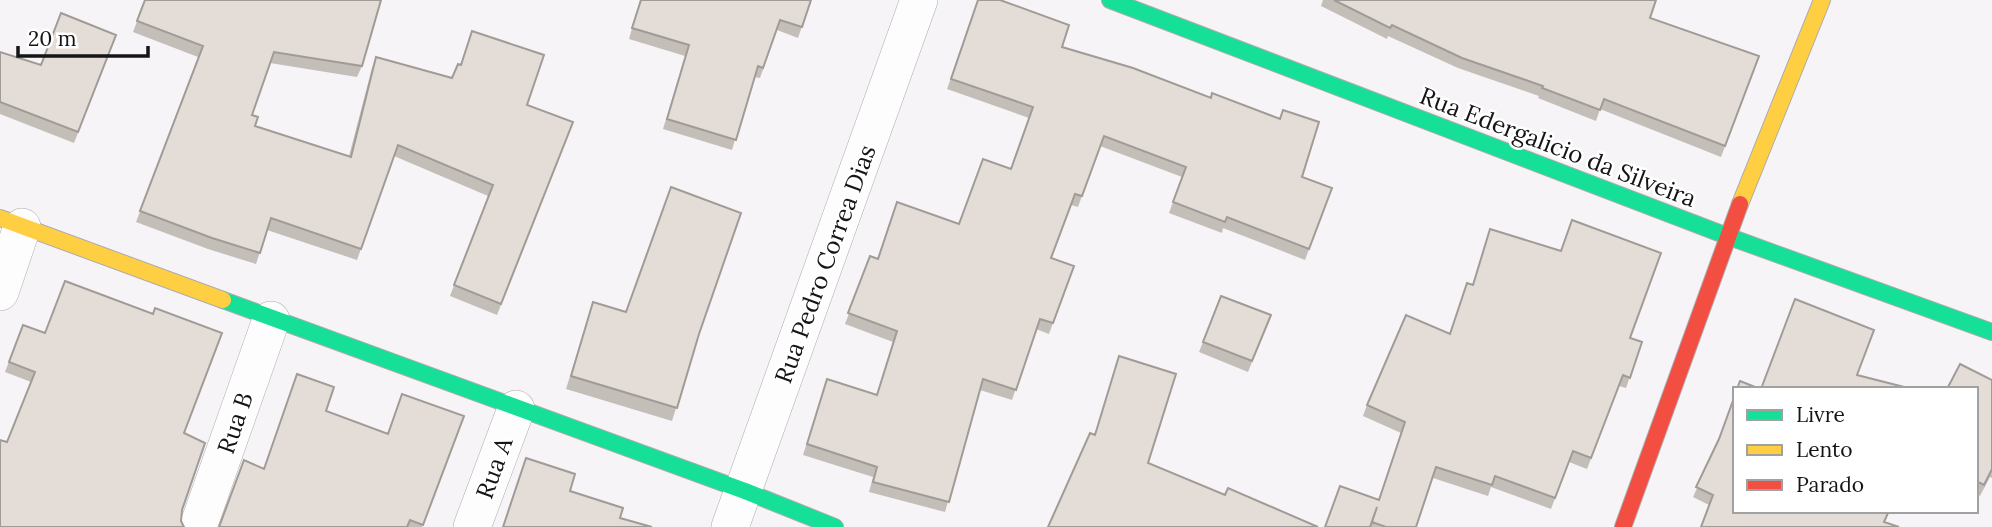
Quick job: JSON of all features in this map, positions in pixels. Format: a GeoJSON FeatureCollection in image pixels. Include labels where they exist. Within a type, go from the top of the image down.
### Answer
{"type":"FeatureCollection","features":[{"type":"Feature","properties":{"kind":"street","name":"Rua Pedro Correa Dias"},"geometry":{"type":"LineString","coordinates":[[730,527],[919,0]]}},
{"type":"Feature","properties":{"kind":"street","name":"Rua Edergalicio da Silveira"},"geometry":{"type":"LineString","coordinates":[[1110,0],[1727,236],[1992,332]]}},
{"type":"Feature","properties":{"kind":"street"},"geometry":{"type":"LineString","coordinates":[[1623,527],[1727,236],[1822,0]]}},
{"type":"Feature","properties":{"kind":"street"},"geometry":{"type":"LineString","coordinates":[[0,292],[11,223],[744,491],[835,527]]}},
{"type":"Feature","properties":{"kind":"street","name":"Rua B"},"geometry":{"type":"LineString","coordinates":[[198,527],[271,320]]}},
{"type":"Feature","properties":{"kind":"street","name":"Rua A"},"geometry":{"type":"LineString","coordinates":[[472,527],[516,409]]}},
{"type":"Feature","properties":{"kind":"building"},"geometry":{"type":"Polygon","coordinates":[[[145,0],[381,0],[362,66],[274,52],[252,115],[258,117],[255,126],[351,157],[376,57],[452,78],[458,64],[461,65],[472,31],[544,55],[527,105],[573,122],[501,304],[454,285],[493,185],[398,145],[361,249],[271,218],[260,253],[140,211],[203,46],[137,21],[145,0]]]}},
{"type":"Feature","properties":{"kind":"building"},"geometry":{"type":"Polygon","coordinates":[[[641,0],[811,0],[802,27],[780,20],[763,68],[758,66],[736,140],[667,119],[689,45],[632,28],[641,0]]]}},
{"type":"Feature","properties":{"kind":"building"},"geometry":{"type":"Polygon","coordinates":[[[978,0],[1000,0],[1069,25],[1062,47],[1133,68],[1211,98],[1212,93],[1280,119],[1283,110],[1319,122],[1302,177],[1332,188],[1309,249],[1227,217],[1225,222],[1173,202],[1186,167],[1104,136],[1082,196],[1075,194],[1051,258],[1074,266],[1053,323],[1040,319],[1016,390],[983,379],[949,502],[873,482],[877,467],[807,444],[827,379],[877,395],[897,331],[848,313],[870,256],[878,259],[897,202],[959,224],[983,159],[1011,169],[1033,107],[951,79],[978,0]]]}},
{"type":"Feature","properties":{"kind":"building"},"geometry":{"type":"Polygon","coordinates":[[[1334,0],[1656,0],[1650,18],[1759,56],[1725,146],[1604,99],[1600,110],[1542,88],[1543,86],[1462,58],[1392,25],[1390,28],[1334,0]]]}},
{"type":"Feature","properties":{"kind":"building"},"geometry":{"type":"Polygon","coordinates":[[[61,13],[116,35],[78,132],[0,102],[0,52],[41,65],[61,13]]]}},
{"type":"Feature","properties":{"kind":"building"},"geometry":{"type":"Polygon","coordinates":[[[671,187],[741,213],[699,334],[677,408],[571,376],[593,302],[626,312],[671,187]]]}},
{"type":"Feature","properties":{"kind":"building"},"geometry":{"type":"Polygon","coordinates":[[[1572,220],[1661,253],[1630,338],[1642,342],[1630,378],[1623,375],[1591,458],[1573,451],[1555,498],[1495,476],[1492,485],[1436,467],[1416,527],[1386,527],[1372,522],[1377,507],[1370,527],[1325,527],[1340,486],[1379,500],[1405,422],[1367,405],[1406,315],[1450,334],[1467,283],[1473,285],[1490,229],[1561,251],[1572,220]]]}},
{"type":"Feature","properties":{"kind":"building"},"geometry":{"type":"Polygon","coordinates":[[[65,281],[153,314],[155,308],[222,333],[184,433],[205,443],[182,510],[181,521],[184,527],[0,527],[0,440],[7,442],[35,372],[9,362],[23,325],[45,333],[65,281]]]}},
{"type":"Feature","properties":{"kind":"building"},"geometry":{"type":"Polygon","coordinates":[[[1221,296],[1271,315],[1252,361],[1203,342],[1221,296]]]}},
{"type":"Feature","properties":{"kind":"building"},"geometry":{"type":"Polygon","coordinates":[[[1795,299],[1874,330],[1857,375],[1904,387],[1762,387],[1795,299]]]}},
{"type":"Feature","properties":{"kind":"building"},"geometry":{"type":"Polygon","coordinates":[[[1119,356],[1176,374],[1148,463],[1225,495],[1228,488],[1318,527],[1048,527],[1090,433],[1095,435],[1119,356]]]}},
{"type":"Feature","properties":{"kind":"building"},"geometry":{"type":"Polygon","coordinates":[[[1960,364],[1992,380],[1992,469],[1984,485],[1978,482],[1978,387],[1948,387],[1960,364]]]}},
{"type":"Feature","properties":{"kind":"building"},"geometry":{"type":"Polygon","coordinates":[[[297,374],[334,387],[326,411],[388,434],[402,394],[464,416],[423,525],[410,520],[407,527],[219,527],[244,460],[264,469],[297,374]]]}},
{"type":"Feature","properties":{"kind":"building"},"geometry":{"type":"Polygon","coordinates":[[[1740,381],[1755,387],[1738,387],[1740,381]]]}},
{"type":"Feature","properties":{"kind":"building"},"geometry":{"type":"Polygon","coordinates":[[[1733,400],[1733,513],[1888,513],[1884,522],[1899,527],[1701,527],[1713,495],[1696,487],[1719,439],[1733,400]]]}},
{"type":"Feature","properties":{"kind":"building"},"geometry":{"type":"Polygon","coordinates":[[[526,458],[575,474],[570,491],[623,508],[620,518],[652,527],[503,527],[526,458]]]}},
{"type":"Feature","properties":{"kind":"traffic: fast"},"geometry":{"type":"LineString","coordinates":[[1110,0],[1727,236],[1992,332]]}},
{"type":"Feature","properties":{"kind":"traffic: fast"},"geometry":{"type":"LineString","coordinates":[[223,300],[745,491],[835,527]]}},
{"type":"Feature","properties":{"kind":"traffic: slow"},"geometry":{"type":"LineString","coordinates":[[1740,204],[1822,0]]}},
{"type":"Feature","properties":{"kind":"traffic: slow"},"geometry":{"type":"LineString","coordinates":[[0,218],[223,300]]}},
{"type":"Feature","properties":{"kind":"traffic: jam"},"geometry":{"type":"LineString","coordinates":[[1623,527],[1740,204]]}}]}
